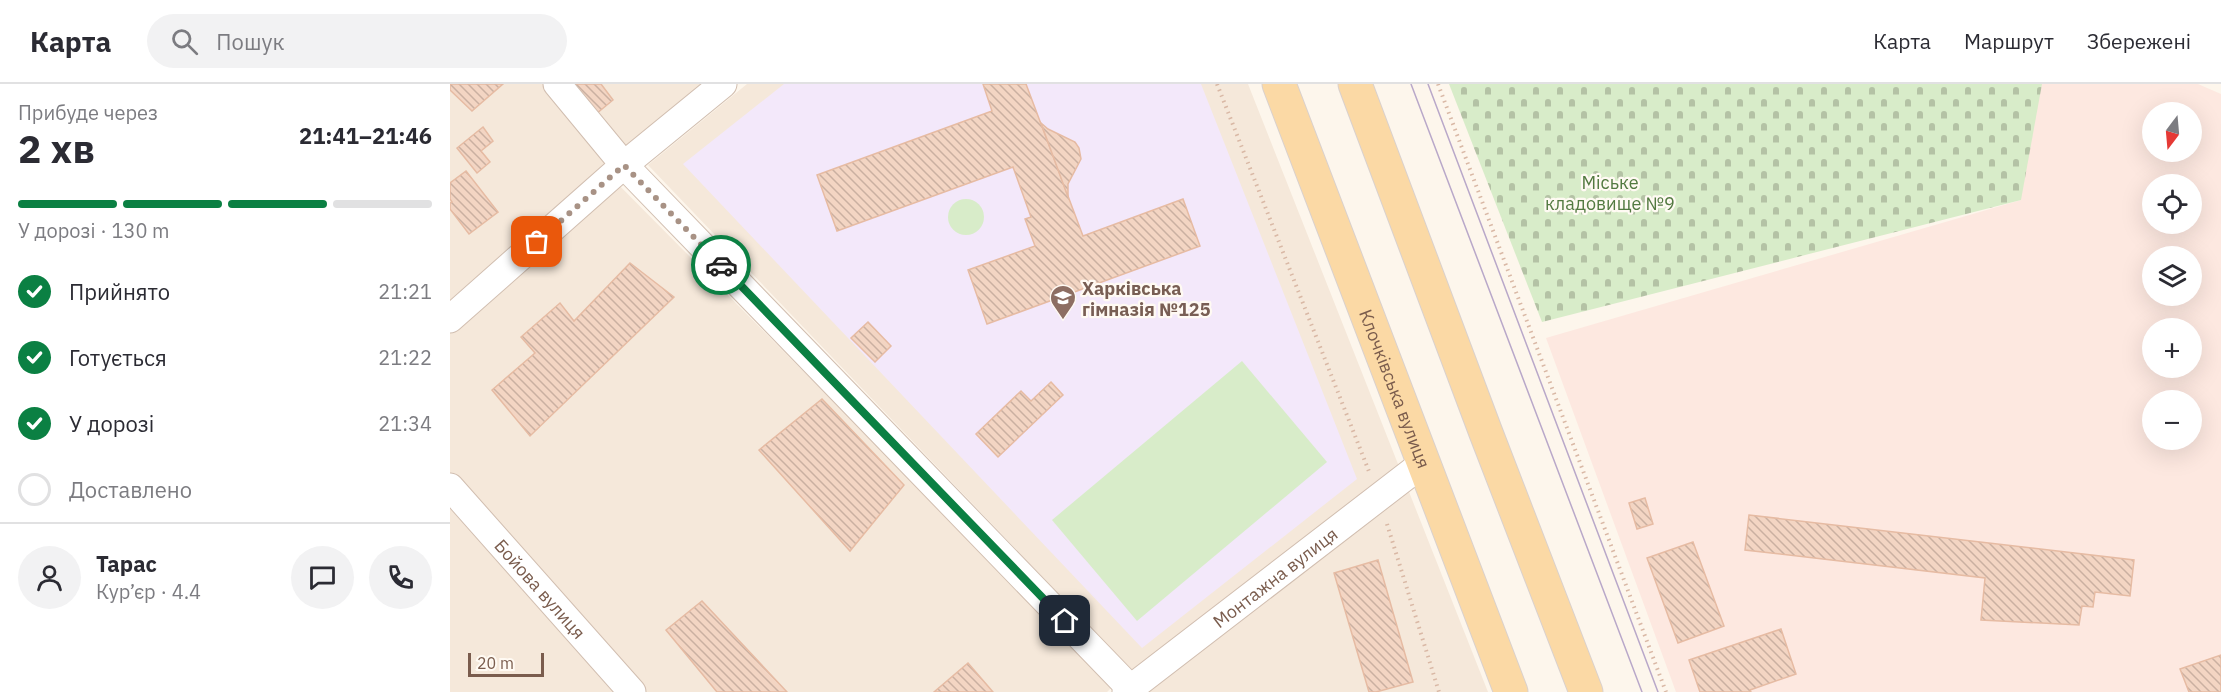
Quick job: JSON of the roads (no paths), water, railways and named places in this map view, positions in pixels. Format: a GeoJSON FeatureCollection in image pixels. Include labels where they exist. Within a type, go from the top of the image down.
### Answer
{"type":"FeatureCollection","features":[{"type":"Feature","properties":{"kind":"main road","name":"Клочківська вулиця"},"geometry":{"type":"LineString","coordinates":[[1279,84],[1422,465],[1511,692]]}},
{"type":"Feature","properties":{"kind":"main road"},"geometry":{"type":"LineString","coordinates":[[1355,84],[1586,692]]}},
{"type":"Feature","properties":{"kind":"street"},"geometry":{"type":"LineString","coordinates":[[557,84],[624,165],[1128,690]]}},
{"type":"Feature","properties":{"kind":"street"},"geometry":{"type":"LineString","coordinates":[[450,319],[624,165],[723,84]]}},
{"type":"Feature","properties":{"kind":"street","name":"Монтажна вулиця"},"geometry":{"type":"LineString","coordinates":[[1128,690],[1422,465]]}},
{"type":"Feature","properties":{"kind":"street","name":"Бойова вулиця"},"geometry":{"type":"LineString","coordinates":[[450,487],[632,692]]}},
{"type":"Feature","properties":{"kind":"tram line"},"geometry":{"type":"LineString","coordinates":[[1411,84],[1642,692]]}},
{"type":"Feature","properties":{"kind":"tram line"},"geometry":{"type":"LineString","coordinates":[[1428,84],[1658,692]]}},
{"type":"Feature","properties":{"kind":"place","name":"Харківська гімназія №125"},"geometry":{"type":"Point","coordinates":[1063,321]}},
{"type":"Feature","properties":{"kind":"park label","name":"Міське кладовище №9"},"geometry":{"type":"Point","coordinates":[1610,192]}}]}
